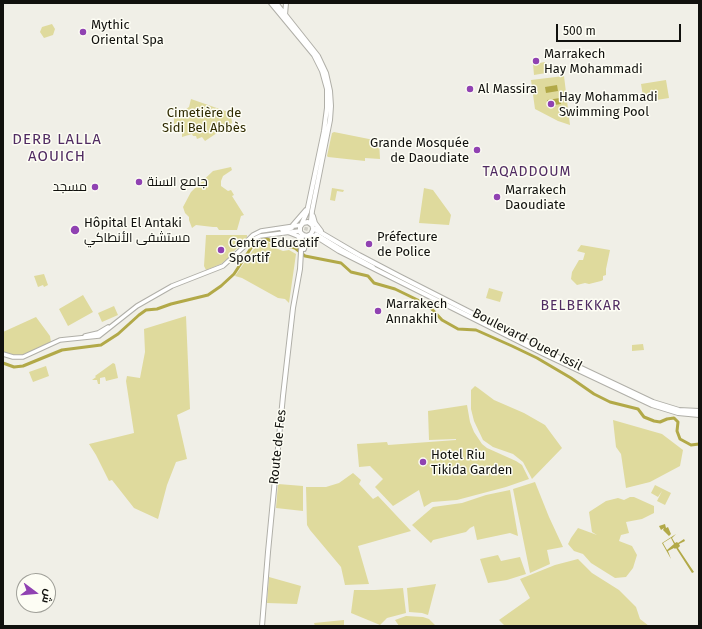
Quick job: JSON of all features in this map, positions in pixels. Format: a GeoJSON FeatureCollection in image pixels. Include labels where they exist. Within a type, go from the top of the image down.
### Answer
{"type":"FeatureCollection","features":[{"type":"Feature","properties":{"kind":"main road"},"geometry":{"type":"LineString","coordinates":[[271,3],[281,11]]}},
{"type":"Feature","properties":{"kind":"main road"},"geometry":{"type":"LineString","coordinates":[[276,3],[318,56],[326,73],[330,90],[330,120],[310,210],[301,224],[301,233]]}},
{"type":"Feature","properties":{"kind":"main road"},"geometry":{"type":"LineString","coordinates":[[276,3],[284,3]]}},
{"type":"Feature","properties":{"kind":"main road"},"geometry":{"type":"LineString","coordinates":[[281,11],[284,3]]}},
{"type":"Feature","properties":{"kind":"main road"},"geometry":{"type":"LineString","coordinates":[[281,11],[284,3]]}},
{"type":"Feature","properties":{"kind":"main road"},"geometry":{"type":"LineString","coordinates":[[260,236],[288,232],[309,235],[313,232],[310,210]]}},
{"type":"Feature","properties":{"kind":"main road"},"geometry":{"type":"LineString","coordinates":[[3,354],[13,357],[23,357],[55,342],[99,333],[138,303],[172,284],[223,264],[250,238],[260,231],[292,227],[310,210]]}},
{"type":"Feature","properties":{"kind":"main road"},"geometry":{"type":"LineString","coordinates":[[310,210],[315,223],[325,234]]}},
{"type":"Feature","properties":{"kind":"main road"},"geometry":{"type":"LineString","coordinates":[[70,339],[100,336],[137,306],[172,286],[223,266],[250,242],[266,233],[307,222],[313,227]]}},
{"type":"Feature","properties":{"kind":"main road","name":"Boulevard Oued Issil"},"geometry":{"type":"LineString","coordinates":[[313,227],[359,255]]}},
{"type":"Feature","properties":{"kind":"main road"},"geometry":{"type":"LineString","coordinates":[[288,232],[298,236],[304,244],[311,238],[319,238]]}},
{"type":"Feature","properties":{"kind":"main road","name":"Route de Fes"},"geometry":{"type":"LineString","coordinates":[[301,233],[304,244]]}},
{"type":"Feature","properties":{"kind":"main road","name":"Boulevard Oued Issil"},"geometry":{"type":"LineString","coordinates":[[373,267],[335,246],[316,233],[546,351],[653,402],[679,410],[699,411]]}},
{"type":"Feature","properties":{"kind":"main road","name":"Boulevard Oued Issil"},"geometry":{"type":"LineString","coordinates":[[309,235],[319,238],[339,251],[570,367],[652,406],[678,414],[699,415]]}},
{"type":"Feature","properties":{"kind":"main road","name":"Route de Fes"},"geometry":{"type":"LineString","coordinates":[[262,626],[269,535],[293,305],[304,244],[309,235]]}},
{"type":"Feature","properties":{"kind":"green space"},"geometry":{"type":"Polygon","coordinates":[[[52,24],[55,29],[53,35],[44,38],[40,32],[42,27],[52,24]]]}},
{"type":"Feature","properties":{"kind":"green space"},"geometry":{"type":"Polygon","coordinates":[[[545,62],[546,73],[534,75],[533,64],[545,62]]]}},
{"type":"Feature","properties":{"kind":"green space","name":"Hay Mohammadi Swimming Pool"},"geometry":{"type":"Polygon","coordinates":[[[564,76],[570,125],[558,121],[535,109],[531,80],[564,76]]]}},
{"type":"Feature","properties":{"kind":"green space"},"geometry":{"type":"Polygon","coordinates":[[[666,80],[669,98],[644,102],[641,84],[666,80]]]}},
{"type":"Feature","properties":{"kind":"green space","name":"Cimetière de Sidi Bel Abbès"},"geometry":{"type":"Polygon","coordinates":[[[191,99],[231,113],[232,123],[205,141],[202,137],[197,139],[196,136],[193,136],[192,134],[182,137],[182,132],[174,133],[174,116],[183,117],[183,113],[185,113],[186,109],[189,107],[191,99]]]}},
{"type":"Feature","properties":{"kind":"green space"},"geometry":{"type":"Polygon","coordinates":[[[334,132],[379,141],[380,159],[365,158],[365,161],[328,157],[332,133],[334,132]]]}},
{"type":"Feature","properties":{"kind":"green space"},"geometry":{"type":"Polygon","coordinates":[[[231,167],[232,170],[223,176],[221,186],[228,191],[231,190],[234,195],[232,196],[244,215],[241,216],[237,230],[219,230],[217,227],[196,225],[192,228],[189,217],[185,213],[183,207],[191,192],[213,171],[231,167]]]}},
{"type":"Feature","properties":{"kind":"green space"},"geometry":{"type":"Polygon","coordinates":[[[332,188],[344,190],[343,192],[337,191],[335,201],[330,200],[332,188]]]}},
{"type":"Feature","properties":{"kind":"green space"},"geometry":{"type":"Polygon","coordinates":[[[424,188],[433,190],[449,212],[451,215],[449,225],[419,223],[424,188]]]}},
{"type":"Feature","properties":{"kind":"green space","name":"Centre Educatif Sportif"},"geometry":{"type":"Polygon","coordinates":[[[206,235],[247,235],[247,237],[221,264],[206,270],[204,266],[206,235]]]}},
{"type":"Feature","properties":{"kind":"green space"},"geometry":{"type":"Polygon","coordinates":[[[268,242],[278,249],[283,251],[289,250],[296,254],[289,303],[285,299],[278,298],[242,278],[235,276],[254,249],[262,243],[268,242]]]}},
{"type":"Feature","properties":{"kind":"green space"},"geometry":{"type":"Polygon","coordinates":[[[581,245],[610,250],[606,275],[603,276],[603,280],[589,284],[585,283],[577,285],[571,279],[572,272],[579,260],[583,260],[585,253],[577,251],[581,245]]]}},
{"type":"Feature","properties":{"kind":"green space"},"geometry":{"type":"Polygon","coordinates":[[[44,274],[48,285],[38,287],[34,276],[44,274]]]}},
{"type":"Feature","properties":{"kind":"green space"},"geometry":{"type":"Polygon","coordinates":[[[489,288],[503,292],[500,302],[486,298],[489,288]]]}},
{"type":"Feature","properties":{"kind":"green space"},"geometry":{"type":"Polygon","coordinates":[[[83,295],[93,312],[68,326],[59,309],[83,295]]]}},
{"type":"Feature","properties":{"kind":"green space"},"geometry":{"type":"Polygon","coordinates":[[[114,306],[118,315],[102,322],[98,313],[114,306]]]}},
{"type":"Feature","properties":{"kind":"green space"},"geometry":{"type":"Polygon","coordinates":[[[186,316],[190,409],[177,415],[187,459],[176,462],[167,485],[158,519],[134,508],[112,480],[109,481],[89,444],[134,433],[126,381],[127,376],[140,378],[145,352],[144,329],[186,316]]]}},
{"type":"Feature","properties":{"kind":"green space"},"geometry":{"type":"Polygon","coordinates":[[[36,317],[50,336],[51,342],[23,355],[11,355],[3,352],[3,332],[36,317]]]}},
{"type":"Feature","properties":{"kind":"green space"},"geometry":{"type":"Polygon","coordinates":[[[643,344],[644,350],[632,351],[632,345],[643,344]]]}},
{"type":"Feature","properties":{"kind":"green space"},"geometry":{"type":"Polygon","coordinates":[[[113,363],[115,364],[118,378],[106,381],[105,377],[100,378],[100,384],[98,384],[97,380],[92,380],[96,377],[95,376],[113,363]]]}},
{"type":"Feature","properties":{"kind":"green space"},"geometry":{"type":"Polygon","coordinates":[[[46,366],[49,376],[33,382],[29,372],[46,366]]]}},
{"type":"Feature","properties":{"kind":"green space"},"geometry":{"type":"Polygon","coordinates":[[[475,386],[494,400],[524,413],[545,425],[562,448],[532,479],[523,462],[513,454],[493,447],[483,440],[474,421],[471,409],[471,390],[475,386]]]}},
{"type":"Feature","properties":{"kind":"green space"},"geometry":{"type":"Polygon","coordinates":[[[467,405],[470,422],[474,432],[482,444],[487,448],[522,465],[529,479],[506,487],[457,500],[432,502],[424,507],[419,490],[393,506],[375,487],[383,479],[370,466],[359,467],[357,444],[387,442],[388,445],[456,440],[429,440],[428,411],[467,405]]]}},
{"type":"Feature","properties":{"kind":"green space"},"geometry":{"type":"Polygon","coordinates":[[[613,420],[662,434],[683,450],[680,466],[650,482],[626,488],[621,454],[616,447],[613,420]]]}},
{"type":"Feature","properties":{"kind":"green space"},"geometry":{"type":"Polygon","coordinates":[[[353,473],[361,480],[359,484],[373,499],[378,496],[411,531],[358,546],[369,584],[345,585],[341,567],[307,525],[306,487],[326,487],[339,483],[353,473]]]}},
{"type":"Feature","properties":{"kind":"green space"},"geometry":{"type":"Polygon","coordinates":[[[535,482],[563,547],[547,550],[550,564],[530,573],[513,489],[535,482]]]}},
{"type":"Feature","properties":{"kind":"green space"},"geometry":{"type":"Polygon","coordinates":[[[278,484],[303,486],[303,511],[276,508],[278,484]]]}},
{"type":"Feature","properties":{"kind":"green space"},"geometry":{"type":"Polygon","coordinates":[[[655,485],[671,493],[665,505],[657,501],[662,491],[658,497],[651,493],[655,485]]]}},
{"type":"Feature","properties":{"kind":"green space"},"geometry":{"type":"Polygon","coordinates":[[[510,490],[518,536],[510,533],[477,540],[474,526],[466,532],[433,540],[431,543],[412,525],[433,507],[462,503],[486,495],[510,490]]]}},
{"type":"Feature","properties":{"kind":"green space"},"geometry":{"type":"Polygon","coordinates":[[[634,497],[654,506],[654,513],[642,519],[626,522],[629,533],[621,535],[619,541],[632,546],[637,555],[633,568],[626,577],[615,578],[591,563],[583,554],[574,551],[568,544],[578,528],[597,535],[592,532],[589,512],[606,501],[618,498],[624,500],[634,497]]]}},
{"type":"Feature","properties":{"kind":"green space"},"geometry":{"type":"Polygon","coordinates":[[[498,555],[501,561],[520,557],[526,574],[507,580],[488,583],[480,559],[498,555]]]}},
{"type":"Feature","properties":{"kind":"green space"},"geometry":{"type":"Polygon","coordinates":[[[578,559],[592,573],[619,590],[636,607],[640,619],[649,626],[505,626],[499,620],[530,598],[520,579],[555,565],[578,559]]]}},
{"type":"Feature","properties":{"kind":"green space"},"geometry":{"type":"Polygon","coordinates":[[[269,577],[301,586],[297,604],[267,603],[269,577]]]}},
{"type":"Feature","properties":{"kind":"green space"},"geometry":{"type":"Polygon","coordinates":[[[436,584],[428,615],[409,612],[407,588],[436,584]]]}},
{"type":"Feature","properties":{"kind":"green space"},"geometry":{"type":"Polygon","coordinates":[[[403,588],[406,613],[387,618],[380,625],[351,613],[354,590],[403,588]]]}},
{"type":"Feature","properties":{"kind":"green space"},"geometry":{"type":"Polygon","coordinates":[[[406,616],[423,617],[429,619],[436,626],[399,626],[395,620],[406,616]]]}},
{"type":"Feature","properties":{"kind":"green space"},"geometry":{"type":"Polygon","coordinates":[[[344,620],[344,626],[315,626],[314,623],[344,620]]]}},
{"type":"Feature","properties":{"kind":"shaded area"},"geometry":{"type":"Polygon","coordinates":[[[557,85],[558,91],[546,93],[545,87],[557,85]]]}},
{"type":"Feature","properties":{"kind":"shaded area"},"geometry":{"type":"Polygon","coordinates":[[[560,98],[561,104],[548,106],[547,100],[560,98]]]}},
{"type":"Feature","properties":{"kind":"shaded area"},"geometry":{"type":"Polygon","coordinates":[[[665,524],[666,528],[668,527],[671,534],[669,536],[663,530],[664,528],[661,530],[659,526],[665,524]]]}},
{"type":"Feature","properties":{"kind":"shaded area"},"geometry":{"type":"Polygon","coordinates":[[[676,534],[672,538],[675,543],[678,543],[684,539],[685,541],[679,544],[680,546],[678,548],[694,572],[692,573],[676,548],[668,551],[671,559],[662,543],[676,534]],[[671,538],[663,543],[667,550],[674,544],[671,538]]]}},
{"type":"Feature","properties":{"kind":"waterway"},"geometry":{"type":"LineString","coordinates":[[3,363],[14,367],[23,366],[62,350],[101,345],[118,334],[146,310],[157,309],[208,295],[234,274],[253,245],[261,240],[267,239],[281,245],[295,248],[305,256],[341,263],[351,272],[368,276],[374,283],[395,289],[428,305],[442,320],[458,329],[476,330],[512,346],[537,358],[571,378],[594,394],[610,402],[638,409],[644,417],[660,422],[674,418],[678,422],[677,431],[680,439],[691,445],[699,444]]}},
{"type":"Feature","properties":{"kind":"tunnel"},"geometry":{"type":"LineString","coordinates":[[299,227],[315,231]]}},
{"type":"Feature","properties":{"kind":"place","name":"Mythic Oriental Spa"},"geometry":{"type":"Point","coordinates":[83,32]}},
{"type":"Feature","properties":{"kind":"place","name":"Marrakech Hay Mohammadi"},"geometry":{"type":"Point","coordinates":[536,61]}},
{"type":"Feature","properties":{"kind":"place","name":"Al Massira"},"geometry":{"type":"Point","coordinates":[470,89]}},
{"type":"Feature","properties":{"kind":"place","name":"Hay Mohammadi Swimming Pool"},"geometry":{"type":"Point","coordinates":[551,104]}},
{"type":"Feature","properties":{"kind":"place","name":"Grande Mosquée de Daoudiate"},"geometry":{"type":"Point","coordinates":[477,150]}},
{"type":"Feature","properties":{"kind":"place","name":"جامع السنة"},"geometry":{"type":"Point","coordinates":[139,182]}},
{"type":"Feature","properties":{"kind":"place","name":"مسجد"},"geometry":{"type":"Point","coordinates":[95,187]}},
{"type":"Feature","properties":{"kind":"place","name":"Marrakech Daoudiate"},"geometry":{"type":"Point","coordinates":[497,197]}},
{"type":"Feature","properties":{"kind":"place","name":"Hôpital El Antaki مستشفى الأنطاكي"},"geometry":{"type":"Point","coordinates":[75,230]}},
{"type":"Feature","properties":{"kind":"place","name":"Préfecture de Police"},"geometry":{"type":"Point","coordinates":[369,244]}},
{"type":"Feature","properties":{"kind":"place","name":"Centre Educatif Sportif"},"geometry":{"type":"Point","coordinates":[221,250]}},
{"type":"Feature","properties":{"kind":"place","name":"Marrakech Annakhil"},"geometry":{"type":"Point","coordinates":[378,311]}},
{"type":"Feature","properties":{"kind":"place","name":"Hotel Riu Tikida Garden"},"geometry":{"type":"Point","coordinates":[423,462]}},
{"type":"Feature","properties":{"kind":"district","name":"DERB LALLA AOUICH"},"geometry":{"type":"Point","coordinates":[57,148]}},
{"type":"Feature","properties":{"kind":"district","name":"TAQADDOUM"},"geometry":{"type":"Point","coordinates":[527,172]}},
{"type":"Feature","properties":{"kind":"district","name":"BELBEKKAR"},"geometry":{"type":"Point","coordinates":[581,306]}}]}
